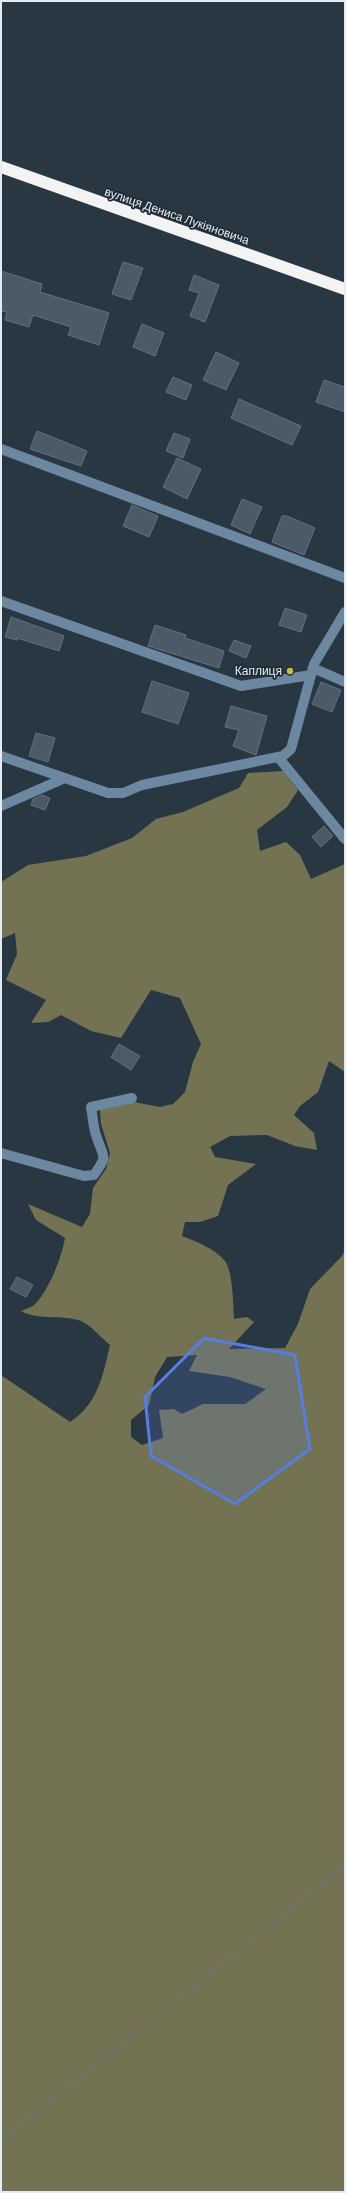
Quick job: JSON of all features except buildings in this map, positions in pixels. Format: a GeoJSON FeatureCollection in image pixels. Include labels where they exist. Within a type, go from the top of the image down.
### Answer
{"type":"FeatureCollection","features":[{"type":"Feature","properties":{"kind":"highway","name":"вулиця Дениса Лукіяновича"},"geometry":{"type":"LineString","coordinates":[[1,168],[345,289]]}},
{"type":"Feature","properties":{"kind":"street"},"geometry":{"type":"LineString","coordinates":[[1,449],[345,578]]}},
{"type":"Feature","properties":{"kind":"street"},"geometry":{"type":"LineString","coordinates":[[1,601],[241,686],[312,672],[345,682]]}},
{"type":"Feature","properties":{"kind":"street"},"geometry":{"type":"LineString","coordinates":[[1,756],[108,793],[123,792],[142,785],[278,757],[291,750],[312,672],[345,612]]}},
{"type":"Feature","properties":{"kind":"street"},"geometry":{"type":"LineString","coordinates":[[278,757],[345,839]]}},
{"type":"Feature","properties":{"kind":"street"},"geometry":{"type":"LineString","coordinates":[[1,806],[65,778]]}},
{"type":"Feature","properties":{"kind":"street"},"geometry":{"type":"LineString","coordinates":[[1,1153],[84,1176],[94,1175],[103,1163],[105,1153],[96,1138],[91,1107],[132,1098]]}},
{"type":"Feature","properties":{"kind":"path"},"geometry":{"type":"LineString","coordinates":[[1,2140],[345,1866]]}},
{"type":"Feature","properties":{"kind":"highlighted area"},"geometry":{"type":"Polygon","coordinates":[[[204,1338],[295,1355],[310,1449],[235,1504],[151,1456],[145,1397],[204,1338]]]}},
{"type":"Feature","properties":{"kind":"green space"},"geometry":{"type":"Polygon","coordinates":[[[283,771],[298,790],[287,807],[257,830],[260,851],[286,842],[300,855],[311,879],[345,864],[345,1072],[329,1061],[318,1092],[300,1106],[294,1115],[314,1133],[317,1150],[295,1146],[267,1135],[230,1136],[210,1147],[215,1157],[256,1164],[228,1185],[218,1216],[200,1222],[185,1222],[182,1236],[211,1249],[221,1256],[230,1272],[234,1319],[247,1317],[254,1322],[229,1349],[285,1348],[298,1324],[310,1289],[342,1256],[345,1250],[345,2192],[1,2192],[1,1375],[70,1422],[87,1407],[93,1398],[102,1378],[110,1345],[81,1321],[66,1318],[36,1316],[21,1311],[33,1306],[44,1293],[58,1264],[65,1238],[36,1220],[28,1204],[82,1227],[90,1214],[93,1188],[106,1169],[110,1153],[101,1124],[100,1110],[134,1102],[160,1107],[173,1104],[185,1092],[193,1062],[201,1044],[180,998],[151,990],[121,1038],[91,1031],[61,1015],[48,1022],[31,1023],[46,1000],[6,980],[17,954],[15,933],[1,939],[1,882],[28,865],[86,856],[132,838],[156,819],[183,812],[239,788],[248,773],[283,771]],[[197,1355],[167,1357],[155,1377],[149,1405],[131,1420],[131,1437],[142,1445],[163,1438],[159,1410],[174,1409],[182,1414],[203,1404],[245,1404],[266,1389],[230,1377],[189,1371],[197,1355]]]}},
{"type":"Feature","properties":{"kind":"place","name":"Каплиця"},"geometry":{"type":"Point","coordinates":[290,671]}}]}
